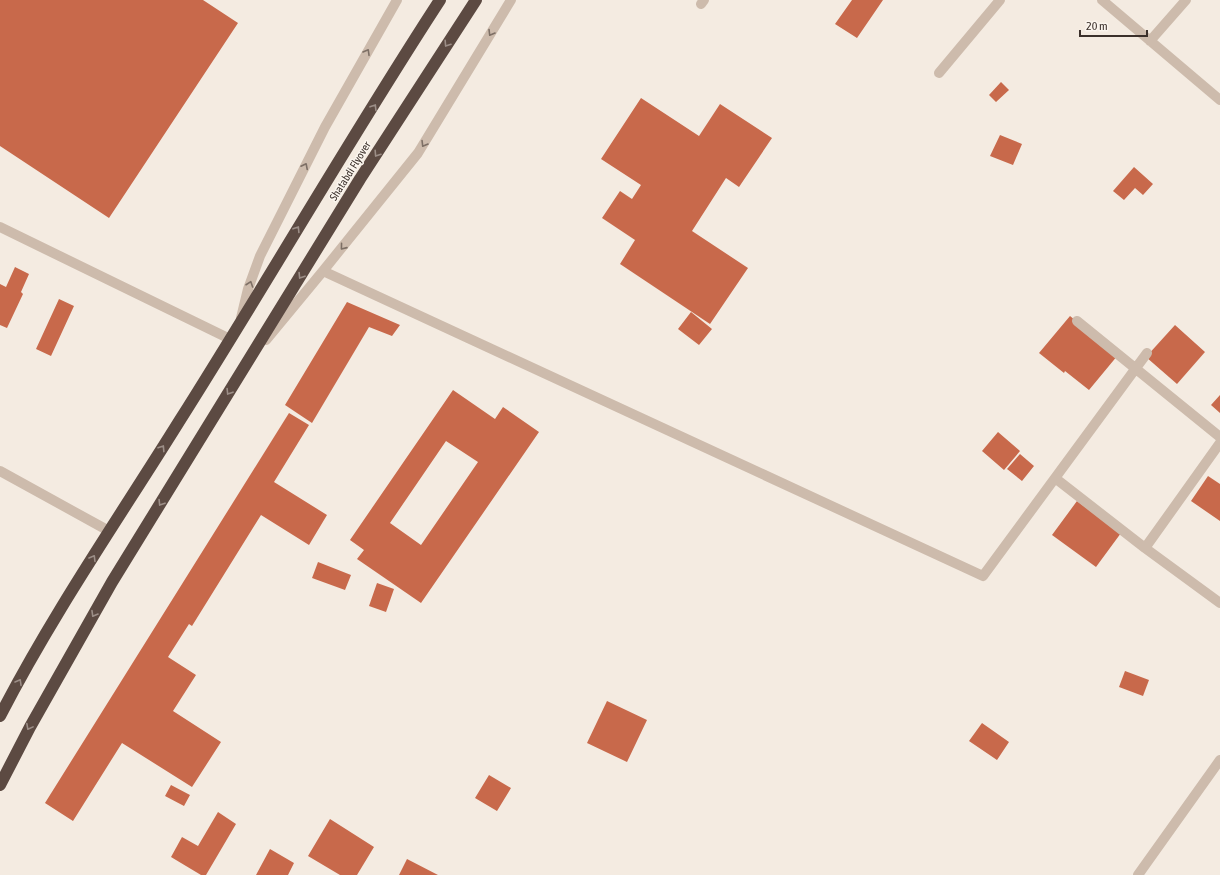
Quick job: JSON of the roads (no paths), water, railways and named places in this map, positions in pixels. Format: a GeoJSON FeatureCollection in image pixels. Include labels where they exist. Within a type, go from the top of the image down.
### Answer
{"type":"FeatureCollection","features":[{"type":"Feature","properties":{"kind":"highway","name":"Shatabdi Flyover"},"geometry":{"type":"LineString","coordinates":[[1,710],[109,530],[180,421],[440,0]]}},
{"type":"Feature","properties":{"kind":"highway","name":"Shatabdi Flyover"},"geometry":{"type":"LineString","coordinates":[[0,785],[30,727],[112,582],[360,179],[476,0]]}},
{"type":"Feature","properties":{"kind":"street"},"geometry":{"type":"LineString","coordinates":[[240,322],[248,288],[260,256],[325,127],[397,0]]}},
{"type":"Feature","properties":{"kind":"street"},"geometry":{"type":"LineString","coordinates":[[249,359],[323,271],[418,153],[511,0]]}},
{"type":"Feature","properties":{"kind":"street"},"geometry":{"type":"LineString","coordinates":[[939,73],[1000,0]]}},
{"type":"Feature","properties":{"kind":"street"},"geometry":{"type":"LineString","coordinates":[[1102,0],[1220,100]]}},
{"type":"Feature","properties":{"kind":"street"},"geometry":{"type":"LineString","coordinates":[[1150,41],[1186,0]]}},
{"type":"Feature","properties":{"kind":"street"},"geometry":{"type":"LineString","coordinates":[[0,227],[230,339]]}},
{"type":"Feature","properties":{"kind":"street"},"geometry":{"type":"LineString","coordinates":[[323,271],[983,576],[1147,353]]}},
{"type":"Feature","properties":{"kind":"street"},"geometry":{"type":"LineString","coordinates":[[1077,321],[1220,437]]}},
{"type":"Feature","properties":{"kind":"street"},"geometry":{"type":"LineString","coordinates":[[1145,548],[1220,443]]}},
{"type":"Feature","properties":{"kind":"street"},"geometry":{"type":"LineString","coordinates":[[0,472],[109,530]]}},
{"type":"Feature","properties":{"kind":"street"},"geometry":{"type":"LineString","coordinates":[[1055,478],[1145,548],[1220,603]]}},
{"type":"Feature","properties":{"kind":"street"},"geometry":{"type":"LineString","coordinates":[[1138,875],[1220,760]]}}]}
